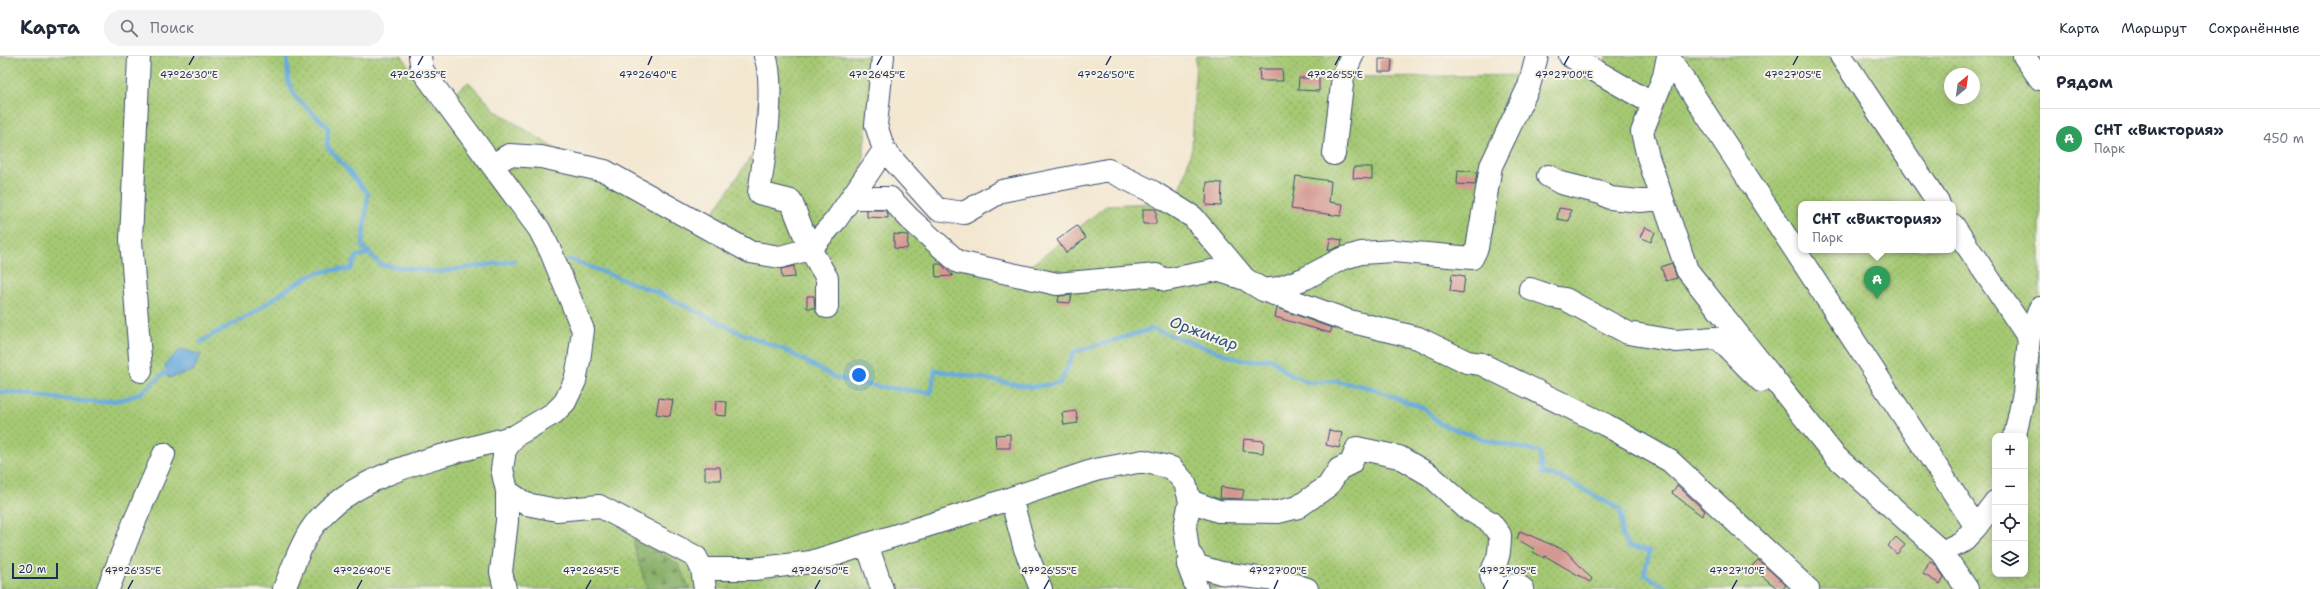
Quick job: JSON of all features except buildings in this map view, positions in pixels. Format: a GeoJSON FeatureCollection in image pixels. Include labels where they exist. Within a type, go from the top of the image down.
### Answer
{"type":"FeatureCollection","features":[{"type":"Feature","properties":{"kind":"street"},"geometry":{"type":"LineString","coordinates":[[139,56],[132,240],[141,371]]}},
{"type":"Feature","properties":{"kind":"street"},"geometry":{"type":"LineString","coordinates":[[284,589],[310,531],[334,504],[371,481],[420,464],[515,436],[554,413],[565,402],[575,381],[583,330],[554,259],[539,229],[422,70],[420,56]]}},
{"type":"Feature","properties":{"kind":"street"},"geometry":{"type":"LineString","coordinates":[[765,56],[768,63],[769,100],[760,193],[791,201],[810,249],[827,278],[827,306]]}},
{"type":"Feature","properties":{"kind":"street"},"geometry":{"type":"LineString","coordinates":[[883,56],[876,125],[884,150],[937,208],[964,214],[1002,191],[1108,170],[1153,192],[1193,217],[1254,284],[1279,288],[1306,278],[1341,259],[1361,253],[1393,251],[1472,258],[1477,248],[1491,166],[1529,86],[1537,56]]}},
{"type":"Feature","properties":{"kind":"street"},"geometry":{"type":"LineString","coordinates":[[1334,154],[1343,76],[1352,56]]}},
{"type":"Feature","properties":{"kind":"street"},"geometry":{"type":"LineString","coordinates":[[1570,56],[1653,104]]}},
{"type":"Feature","properties":{"kind":"street"},"geometry":{"type":"LineString","coordinates":[[1668,56],[1664,76],[1642,132],[1648,157],[1687,270],[1835,456]]}},
{"type":"Feature","properties":{"kind":"street"},"geometry":{"type":"LineString","coordinates":[[1668,56],[1976,527]]}},
{"type":"Feature","properties":{"kind":"street"},"geometry":{"type":"LineString","coordinates":[[1841,56],[1937,201]]}},
{"type":"Feature","properties":{"kind":"street"},"geometry":{"type":"LineString","coordinates":[[2024,56],[2040,80]]}},
{"type":"Feature","properties":{"kind":"street"},"geometry":{"type":"LineString","coordinates":[[493,165],[509,155],[540,157],[604,171],[750,252],[780,256],[810,249],[836,220],[884,150]]}},
{"type":"Feature","properties":{"kind":"street"},"geometry":{"type":"LineString","coordinates":[[1548,176],[1561,183],[1601,193],[1610,198],[1640,201],[1662,199]]}},
{"type":"Feature","properties":{"kind":"street"},"geometry":{"type":"LineString","coordinates":[[851,198],[890,198],[910,219],[958,262],[1058,284],[1156,275],[1166,280],[1217,270],[1349,321],[1418,338],[1435,344],[1467,362],[1481,364],[1543,392],[1652,449],[1670,461],[1808,589]]}},
{"type":"Feature","properties":{"kind":"street"},"geometry":{"type":"LineString","coordinates":[[1956,229],[2029,338]]}},
{"type":"Feature","properties":{"kind":"street"},"geometry":{"type":"LineString","coordinates":[[1530,289],[1553,297],[1565,299],[1628,333],[1669,341],[1714,338],[1720,340],[1835,456],[1942,552],[1967,589]]}},
{"type":"Feature","properties":{"kind":"street"},"geometry":{"type":"LineString","coordinates":[[2016,433],[2024,393],[2029,338],[2040,308]]}},
{"type":"Feature","properties":{"kind":"street"},"geometry":{"type":"LineString","coordinates":[[505,589],[501,572],[507,521],[507,491],[502,469],[505,450],[515,436]]}},
{"type":"Feature","properties":{"kind":"street"},"geometry":{"type":"LineString","coordinates":[[1190,501],[1218,511],[1278,512],[1298,507],[1328,486],[1339,469],[1351,463],[1357,448],[1399,457],[1430,475],[1466,508],[1490,522],[1500,535],[1496,560],[1491,568],[1491,578],[1496,589]]}},
{"type":"Feature","properties":{"kind":"street"},"geometry":{"type":"LineString","coordinates":[[108,589],[133,525],[164,454]]}},
{"type":"Feature","properties":{"kind":"street"},"geometry":{"type":"LineString","coordinates":[[507,491],[526,504],[557,510],[599,506],[696,557],[704,579],[754,569],[811,562],[1095,470],[1143,461],[1172,468],[1185,483],[1190,501],[1185,527],[1188,551],[1198,566],[1221,573],[1283,581],[1307,589]]}},
{"type":"Feature","properties":{"kind":"street"},"geometry":{"type":"LineString","coordinates":[[1011,498],[1025,549],[1041,589]]}},
{"type":"Feature","properties":{"kind":"street"},"geometry":{"type":"LineString","coordinates":[[1942,552],[1962,542],[1993,505]]}},
{"type":"Feature","properties":{"kind":"street"},"geometry":{"type":"LineString","coordinates":[[868,544],[882,589]]}},
{"type":"Feature","properties":{"kind":"street"},"geometry":{"type":"LineString","coordinates":[[1193,558],[1188,564],[1197,589]]}},
{"type":"Feature","properties":{"kind":"street"},"geometry":{"type":"LineString","coordinates":[[1501,589],[1517,585],[1523,589]]}},
{"type":"Feature","properties":{"kind":"green space"},"geometry":{"type":"Polygon","coordinates":[[[0,56],[402,56],[435,107],[469,82],[496,111],[590,171],[703,228],[760,143],[758,56],[874,56],[859,194],[917,211],[946,253],[1020,275],[1107,205],[1177,202],[1192,148],[1196,56],[1352,56],[1353,77],[1534,75],[1601,70],[1607,56],[2040,56],[2040,589],[0,589],[0,56]]]}},
{"type":"Feature","properties":{"kind":"green space"},"geometry":{"type":"Polygon","coordinates":[[[634,538],[678,564],[690,589],[647,589],[637,557],[634,538]]]}},
{"type":"Feature","properties":{"kind":"water"},"geometry":{"type":"Polygon","coordinates":[[[181,349],[201,355],[193,371],[168,378],[165,364],[181,349]]]}},
{"type":"Feature","properties":{"kind":"waterway"},"geometry":{"type":"LineString","coordinates":[[287,56],[288,81],[296,98],[328,127],[327,146],[368,194],[362,246],[381,265],[438,272],[514,261]]}},
{"type":"Feature","properties":{"kind":"waterway"},"geometry":{"type":"LineString","coordinates":[[201,342],[213,334],[252,314],[309,276],[321,272],[350,270],[357,256],[370,253]]}},
{"type":"Feature","properties":{"kind":"waterway","name":"Оржинар"},"geometry":{"type":"LineString","coordinates":[[569,259],[656,292],[741,333],[787,351],[836,378],[875,386],[931,393],[935,370],[1032,387],[1060,383],[1074,352],[1153,329],[1241,360],[1272,359],[1285,372],[1310,383],[1335,381],[1368,387],[1425,409],[1440,424],[1489,441],[1540,452],[1542,473],[1562,478],[1621,510],[1622,536],[1629,546],[1650,551],[1644,574],[1668,589]]}},
{"type":"Feature","properties":{"kind":"waterway"},"geometry":{"type":"LineString","coordinates":[[0,392],[92,402],[111,401],[128,398],[143,391],[167,371]]}},
{"type":"Feature","properties":{"kind":"place","name":"СНТ «Виктория»"},"geometry":{"type":"Point","coordinates":[1877,299]}}]}
